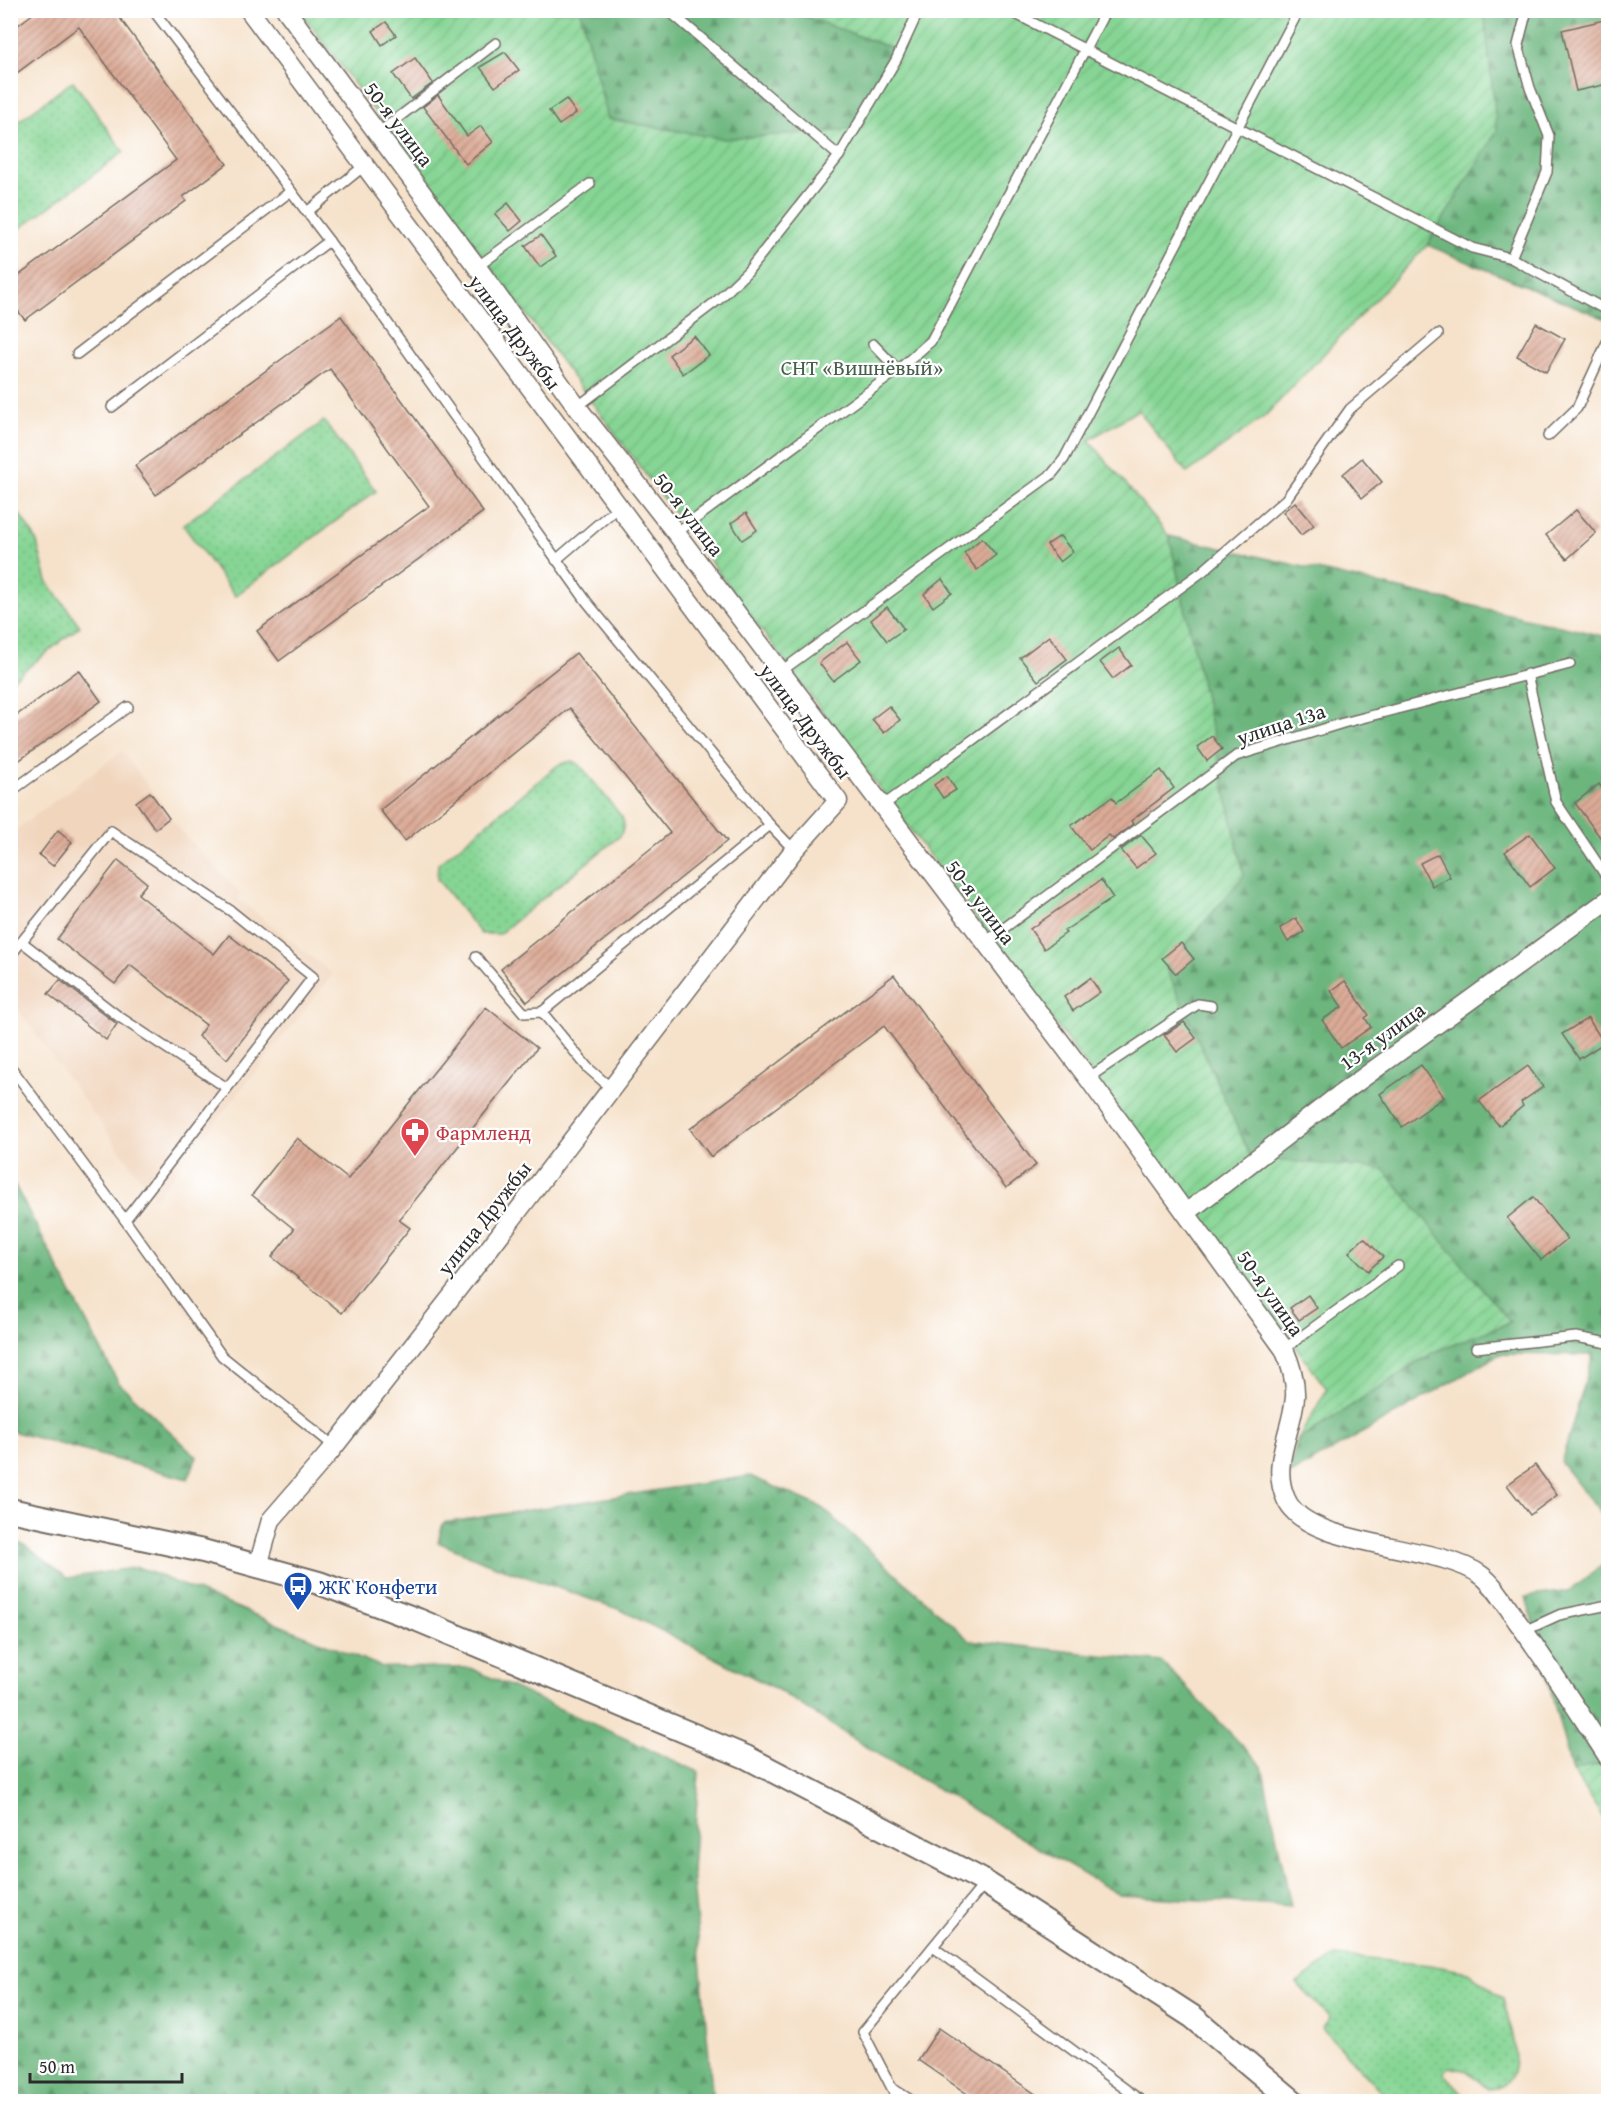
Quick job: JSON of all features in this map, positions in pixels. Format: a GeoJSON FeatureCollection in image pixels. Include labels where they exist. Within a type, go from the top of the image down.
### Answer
{"type":"FeatureCollection","features":[{"type":"Feature","properties":{"kind":"street","name":"улица Дружбы"},"geometry":{"type":"LineString","coordinates":[[249,10],[838,801],[794,850],[612,1089],[334,1446],[271,1520],[258,1566]]}},
{"type":"Feature","properties":{"kind":"street","name":"50-я улица"},"geometry":{"type":"LineString","coordinates":[[286,10],[477,267],[577,407],[676,533],[1088,1078],[1284,1349],[1294,1372],[1295,1398],[1279,1473],[1286,1500],[1295,1514],[1322,1530],[1454,1562],[1481,1575],[1524,1631],[1608,1757]]}},
{"type":"Feature","properties":{"kind":"street","name":"13-я улица"},"geometry":{"type":"LineString","coordinates":[[1186,1213],[1330,1101],[1608,900]]}},
{"type":"Feature","properties":{"kind":"street"},"geometry":{"type":"LineString","coordinates":[[10,1510],[202,1551],[319,1583],[418,1620],[746,1757],[985,1883],[1193,2018],[1294,2102]]}},
{"type":"Feature","properties":{"kind":"lane"},"geometry":{"type":"LineString","coordinates":[[153,10],[329,241],[587,602],[770,825],[794,850]]}},
{"type":"Feature","properties":{"kind":"lane"},"geometry":{"type":"LineString","coordinates":[[668,10],[839,156]]}},
{"type":"Feature","properties":{"kind":"lane"},"geometry":{"type":"LineString","coordinates":[[577,407],[718,300],[748,272],[839,156],[896,60],[919,10]]}},
{"type":"Feature","properties":{"kind":"lane"},"geometry":{"type":"LineString","coordinates":[[1008,10],[1085,52],[1472,248],[1511,258],[1608,311]]}},
{"type":"Feature","properties":{"kind":"lane"},"geometry":{"type":"LineString","coordinates":[[676,533],[898,369],[932,341],[1106,10]]}},
{"type":"Feature","properties":{"kind":"lane"},"geometry":{"type":"LineString","coordinates":[[780,672],[1052,474],[1064,459],[1299,10]]}},
{"type":"Feature","properties":{"kind":"lane"},"geometry":{"type":"LineString","coordinates":[[1511,258],[1547,172],[1549,136],[1530,88],[1518,45],[1527,10]]}},
{"type":"Feature","properties":{"kind":"lane"},"geometry":{"type":"LineString","coordinates":[[378,134],[496,43]]}},
{"type":"Feature","properties":{"kind":"lane"},"geometry":{"type":"LineString","coordinates":[[307,212],[364,166]]}},
{"type":"Feature","properties":{"kind":"lane"},"geometry":{"type":"LineString","coordinates":[[477,267],[590,184]]}},
{"type":"Feature","properties":{"kind":"lane"},"geometry":{"type":"LineString","coordinates":[[77,354],[291,191]]}},
{"type":"Feature","properties":{"kind":"lane"},"geometry":{"type":"LineString","coordinates":[[112,407],[329,241]]}},
{"type":"Feature","properties":{"kind":"lane"},"geometry":{"type":"LineString","coordinates":[[881,807],[1203,571],[1286,499],[1350,409],[1438,334]]}},
{"type":"Feature","properties":{"kind":"lane"},"geometry":{"type":"LineString","coordinates":[[1548,436],[1577,408],[1608,340]]}},
{"type":"Feature","properties":{"kind":"lane"},"geometry":{"type":"LineString","coordinates":[[873,344],[898,369]]}},
{"type":"Feature","properties":{"kind":"lane"},"geometry":{"type":"LineString","coordinates":[[556,560],[618,507]]}},
{"type":"Feature","properties":{"kind":"lane","name":"улица 13а"},"geometry":{"type":"LineString","coordinates":[[984,943],[1236,756],[1343,723],[1570,664]]}},
{"type":"Feature","properties":{"kind":"lane"},"geometry":{"type":"LineString","coordinates":[[1527,674],[1556,802],[1608,879]]}},
{"type":"Feature","properties":{"kind":"lane"},"geometry":{"type":"LineString","coordinates":[[10,792],[128,707]]}},
{"type":"Feature","properties":{"kind":"lane"},"geometry":{"type":"LineString","coordinates":[[476,957],[524,1013],[542,1011],[770,825]]}},
{"type":"Feature","properties":{"kind":"lane"},"geometry":{"type":"LineString","coordinates":[[10,956],[111,831],[231,910],[313,977],[125,1220]]}},
{"type":"Feature","properties":{"kind":"lane"},"geometry":{"type":"LineString","coordinates":[[22,942],[118,1016],[227,1088]]}},
{"type":"Feature","properties":{"kind":"lane"},"geometry":{"type":"LineString","coordinates":[[1088,1078],[1198,1004],[1211,1006]]}},
{"type":"Feature","properties":{"kind":"lane"},"geometry":{"type":"LineString","coordinates":[[542,1011],[588,1068],[612,1089]]}},
{"type":"Feature","properties":{"kind":"lane"},"geometry":{"type":"LineString","coordinates":[[10,1066],[125,1220],[222,1356],[334,1446]]}},
{"type":"Feature","properties":{"kind":"lane"},"geometry":{"type":"LineString","coordinates":[[1284,1349],[1398,1266]]}},
{"type":"Feature","properties":{"kind":"lane"},"geometry":{"type":"LineString","coordinates":[[1476,1348],[1576,1337],[1608,1343]]}},
{"type":"Feature","properties":{"kind":"lane"},"geometry":{"type":"LineString","coordinates":[[1524,1631],[1559,1616],[1608,1605]]}},
{"type":"Feature","properties":{"kind":"lane"},"geometry":{"type":"LineString","coordinates":[[899,2102],[863,2032],[985,1883]]}},
{"type":"Feature","properties":{"kind":"lane"},"geometry":{"type":"LineString","coordinates":[[933,1947],[1143,2102]]}},
{"type":"Feature","properties":{"kind":"lane"},"geometry":{"type":"LineString","coordinates":[[893,2088],[914,2102]]}},
{"type":"Feature","properties":{"kind":"shaded area"},"geometry":{"type":"Polygon","coordinates":[[[122,751],[180,830],[241,894],[238,899],[333,974],[155,1198],[11,1000],[10,834],[122,751]]]}},
{"type":"Feature","properties":{"kind":"green space","name":"СНТ «Вишнёвый»"},"geometry":{"type":"Polygon","coordinates":[[[300,11],[580,11],[608,119],[724,139],[860,129],[892,48],[790,11],[1484,11],[1497,131],[1427,245],[1265,416],[1187,473],[1138,410],[1089,440],[1169,536],[1244,875],[1166,968],[1251,1158],[1383,1169],[1510,1322],[1432,1353],[1297,1441],[1327,1389],[300,11]]]}},
{"type":"Feature","properties":{"kind":"green space"},"geometry":{"type":"Polygon","coordinates":[[[580,11],[790,11],[892,48],[860,129],[724,139],[608,119],[580,11]]]}},
{"type":"Feature","properties":{"kind":"green space"},"geometry":{"type":"Polygon","coordinates":[[[1484,11],[1608,11],[1608,320],[1427,245],[1496,131],[1484,11]]]}},
{"type":"Feature","properties":{"kind":"green space"},"geometry":{"type":"Polygon","coordinates":[[[73,81],[124,152],[11,235],[11,127],[73,81]]]}},
{"type":"Feature","properties":{"kind":"green space"},"geometry":{"type":"Polygon","coordinates":[[[324,421],[376,491],[235,596],[183,525],[324,421]]]}},
{"type":"Feature","properties":{"kind":"green space"},"geometry":{"type":"Polygon","coordinates":[[[14,506],[36,539],[47,581],[80,626],[11,681],[10,509],[14,506]]]}},
{"type":"Feature","properties":{"kind":"green space"},"geometry":{"type":"Polygon","coordinates":[[[1169,536],[1608,637],[1608,1522],[1561,1463],[1593,1355],[1500,1354],[1289,1475],[1297,1441],[1432,1353],[1510,1322],[1251,1158],[1166,968],[1244,875],[1169,536]]]}},
{"type":"Feature","properties":{"kind":"green space"},"geometry":{"type":"Polygon","coordinates":[[[572,761],[580,765],[622,817],[624,824],[621,835],[499,934],[481,934],[437,879],[438,864],[558,765],[572,761]]]}},
{"type":"Feature","properties":{"kind":"green space"},"geometry":{"type":"Polygon","coordinates":[[[10,1176],[118,1382],[197,1457],[188,1479],[11,1431],[10,1176]]]}},
{"type":"Feature","properties":{"kind":"green space"},"geometry":{"type":"Polygon","coordinates":[[[750,1476],[821,1507],[969,1640],[1162,1662],[1262,1766],[1291,1906],[1119,1895],[871,1750],[778,1690],[621,1610],[487,1563],[438,1542],[443,1523],[750,1476]]]}},
{"type":"Feature","properties":{"kind":"green space"},"geometry":{"type":"Polygon","coordinates":[[[11,1542],[23,1544],[68,1578],[138,1567],[382,1667],[470,1668],[699,1772],[692,1871],[713,2101],[11,2101],[11,1542]]]}},
{"type":"Feature","properties":{"kind":"green space"},"geometry":{"type":"Polygon","coordinates":[[[1608,1561],[1608,1763],[1572,1771],[1526,1597],[1570,1591],[1608,1561]]]}},
{"type":"Feature","properties":{"kind":"green space"},"geometry":{"type":"Polygon","coordinates":[[[1608,1763],[1608,1825],[1572,1771],[1608,1763]]]}},
{"type":"Feature","properties":{"kind":"green space"},"geometry":{"type":"Polygon","coordinates":[[[1335,1956],[1430,1965],[1468,1972],[1503,1999],[1515,2053],[1510,2078],[1502,2086],[1488,2089],[1467,2071],[1449,2067],[1444,2073],[1470,2101],[1390,2101],[1322,2028],[1330,2018],[1297,1983],[1335,1956]]]}},
{"type":"Feature","properties":{"kind":"building"},"geometry":{"type":"Polygon","coordinates":[[[38,10],[114,10],[227,164],[183,197],[186,201],[25,320],[10,301],[10,282],[176,160],[79,27],[10,78],[10,31],[38,10]]]}},
{"type":"Feature","properties":{"kind":"building"},"geometry":{"type":"Polygon","coordinates":[[[1608,19],[1608,84],[1576,91],[1562,30],[1608,19]]]}},
{"type":"Feature","properties":{"kind":"building"},"geometry":{"type":"Polygon","coordinates":[[[386,22],[396,35],[382,45],[373,31],[386,22]]]}},
{"type":"Feature","properties":{"kind":"building"},"geometry":{"type":"Polygon","coordinates":[[[505,52],[519,70],[495,87],[480,67],[505,52]]]}},
{"type":"Feature","properties":{"kind":"building"},"geometry":{"type":"Polygon","coordinates":[[[415,58],[433,83],[411,99],[393,74],[415,58]]]}},
{"type":"Feature","properties":{"kind":"building"},"geometry":{"type":"Polygon","coordinates":[[[438,95],[467,136],[481,126],[493,142],[466,164],[423,107],[438,95]]]}},
{"type":"Feature","properties":{"kind":"building"},"geometry":{"type":"Polygon","coordinates":[[[566,99],[576,113],[559,125],[549,111],[566,99]]]}},
{"type":"Feature","properties":{"kind":"building"},"geometry":{"type":"Polygon","coordinates":[[[508,203],[522,221],[510,231],[495,214],[508,203]]]}},
{"type":"Feature","properties":{"kind":"building"},"geometry":{"type":"Polygon","coordinates":[[[541,235],[556,256],[540,267],[525,246],[541,235]]]}},
{"type":"Feature","properties":{"kind":"building"},"geometry":{"type":"Polygon","coordinates":[[[341,316],[483,512],[279,661],[257,631],[429,506],[330,369],[156,495],[135,466],[341,316]]]}},
{"type":"Feature","properties":{"kind":"building"},"geometry":{"type":"Polygon","coordinates":[[[1536,323],[1565,339],[1546,372],[1517,356],[1536,323]]]}},
{"type":"Feature","properties":{"kind":"building"},"geometry":{"type":"Polygon","coordinates":[[[694,336],[709,355],[683,374],[669,355],[694,336]]]}},
{"type":"Feature","properties":{"kind":"building"},"geometry":{"type":"Polygon","coordinates":[[[1362,458],[1382,482],[1362,498],[1343,474],[1362,458]]]}},
{"type":"Feature","properties":{"kind":"building"},"geometry":{"type":"Polygon","coordinates":[[[1295,502],[1314,525],[1301,535],[1283,512],[1295,502]]]}},
{"type":"Feature","properties":{"kind":"building"},"geometry":{"type":"Polygon","coordinates":[[[1576,510],[1596,533],[1567,559],[1546,535],[1576,510]]]}},
{"type":"Feature","properties":{"kind":"building"},"geometry":{"type":"Polygon","coordinates":[[[746,513],[757,530],[742,540],[731,523],[746,513]]]}},
{"type":"Feature","properties":{"kind":"building"},"geometry":{"type":"Polygon","coordinates":[[[1060,536],[1073,552],[1060,562],[1047,545],[1060,536]]]}},
{"type":"Feature","properties":{"kind":"building"},"geometry":{"type":"Polygon","coordinates":[[[982,538],[996,555],[977,570],[964,553],[982,538]]]}},
{"type":"Feature","properties":{"kind":"building"},"geometry":{"type":"Polygon","coordinates":[[[942,579],[952,593],[933,607],[924,594],[942,579]]]}},
{"type":"Feature","properties":{"kind":"building"},"geometry":{"type":"Polygon","coordinates":[[[887,607],[904,629],[887,641],[871,620],[887,607]]]}},
{"type":"Feature","properties":{"kind":"building"},"geometry":{"type":"Polygon","coordinates":[[[1049,636],[1067,659],[1038,681],[1020,658],[1049,636]]]}},
{"type":"Feature","properties":{"kind":"building"},"geometry":{"type":"Polygon","coordinates":[[[847,642],[861,660],[833,681],[819,663],[847,642]]]}},
{"type":"Feature","properties":{"kind":"building"},"geometry":{"type":"Polygon","coordinates":[[[1119,648],[1131,665],[1113,679],[1100,662],[1119,648]]]}},
{"type":"Feature","properties":{"kind":"building"},"geometry":{"type":"Polygon","coordinates":[[[576,653],[727,841],[527,1002],[501,969],[670,833],[570,708],[405,841],[380,810],[576,653]]]}},
{"type":"Feature","properties":{"kind":"building"},"geometry":{"type":"Polygon","coordinates":[[[79,670],[101,701],[10,767],[10,720],[79,670]]]}},
{"type":"Feature","properties":{"kind":"building"},"geometry":{"type":"Polygon","coordinates":[[[889,706],[900,720],[884,733],[872,719],[889,706]]]}},
{"type":"Feature","properties":{"kind":"building"},"geometry":{"type":"Polygon","coordinates":[[[1212,736],[1222,749],[1207,761],[1197,747],[1212,736]]]}},
{"type":"Feature","properties":{"kind":"building"},"geometry":{"type":"Polygon","coordinates":[[[1161,770],[1174,788],[1131,821],[1133,824],[1113,839],[1109,835],[1090,850],[1071,826],[1112,797],[1116,803],[1161,770]]]}},
{"type":"Feature","properties":{"kind":"building"},"geometry":{"type":"Polygon","coordinates":[[[947,776],[956,790],[943,798],[934,785],[947,776]]]}},
{"type":"Feature","properties":{"kind":"building"},"geometry":{"type":"Polygon","coordinates":[[[1599,784],[1608,796],[1608,848],[1575,803],[1599,784]]]}},
{"type":"Feature","properties":{"kind":"building"},"geometry":{"type":"Polygon","coordinates":[[[150,792],[169,818],[155,829],[136,802],[150,792]]]}},
{"type":"Feature","properties":{"kind":"building"},"geometry":{"type":"Polygon","coordinates":[[[58,830],[72,842],[53,866],[39,855],[58,830]]]}},
{"type":"Feature","properties":{"kind":"building"},"geometry":{"type":"Polygon","coordinates":[[[1530,834],[1555,868],[1530,887],[1505,852],[1530,834]]]}},
{"type":"Feature","properties":{"kind":"building"},"geometry":{"type":"Polygon","coordinates":[[[1141,835],[1156,853],[1136,868],[1121,850],[1141,835]]]}},
{"type":"Feature","properties":{"kind":"building"},"geometry":{"type":"Polygon","coordinates":[[[1438,854],[1450,877],[1432,886],[1420,863],[1438,854]]]}},
{"type":"Feature","properties":{"kind":"building"},"geometry":{"type":"Polygon","coordinates":[[[118,860],[147,883],[138,894],[214,954],[229,935],[288,981],[227,1059],[198,1036],[206,1025],[130,965],[115,984],[57,939],[118,860]]]}},
{"type":"Feature","properties":{"kind":"building"},"geometry":{"type":"Polygon","coordinates":[[[1101,880],[1113,898],[1064,931],[1066,933],[1044,949],[1030,929],[1101,880]]]}},
{"type":"Feature","properties":{"kind":"building"},"geometry":{"type":"Polygon","coordinates":[[[1296,918],[1304,932],[1288,942],[1280,928],[1296,918]]]}},
{"type":"Feature","properties":{"kind":"building"},"geometry":{"type":"Polygon","coordinates":[[[1181,943],[1194,959],[1176,974],[1162,958],[1181,943]]]}},
{"type":"Feature","properties":{"kind":"building"},"geometry":{"type":"Polygon","coordinates":[[[894,975],[1036,1165],[1006,1188],[884,1026],[711,1157],[690,1129],[894,975]]]}},
{"type":"Feature","properties":{"kind":"building"},"geometry":{"type":"Polygon","coordinates":[[[1090,978],[1100,992],[1073,1011],[1064,997],[1090,978]]]}},
{"type":"Feature","properties":{"kind":"building"},"geometry":{"type":"Polygon","coordinates":[[[60,980],[117,1024],[106,1040],[48,994],[60,980]]]}},
{"type":"Feature","properties":{"kind":"building"},"geometry":{"type":"Polygon","coordinates":[[[1345,981],[1369,1015],[1365,1018],[1371,1027],[1341,1048],[1322,1020],[1342,1007],[1331,991],[1345,981]]]}},
{"type":"Feature","properties":{"kind":"building"},"geometry":{"type":"Polygon","coordinates":[[[486,1007],[537,1048],[399,1220],[410,1228],[342,1313],[272,1257],[294,1229],[252,1195],[297,1138],[348,1179],[486,1007]]]}},
{"type":"Feature","properties":{"kind":"building"},"geometry":{"type":"Polygon","coordinates":[[[1588,1018],[1604,1043],[1579,1059],[1562,1034],[1588,1018]]]}},
{"type":"Feature","properties":{"kind":"building"},"geometry":{"type":"Polygon","coordinates":[[[1184,1022],[1196,1038],[1177,1052],[1164,1035],[1184,1022]]]}},
{"type":"Feature","properties":{"kind":"building"},"geometry":{"type":"Polygon","coordinates":[[[1421,1065],[1444,1097],[1402,1127],[1380,1094],[1421,1065]]]}},
{"type":"Feature","properties":{"kind":"building"},"geometry":{"type":"Polygon","coordinates":[[[1528,1066],[1543,1087],[1521,1102],[1523,1106],[1499,1126],[1479,1101],[1528,1066]]]}},
{"type":"Feature","properties":{"kind":"building"},"geometry":{"type":"Polygon","coordinates":[[[1533,1197],[1567,1239],[1541,1260],[1507,1218],[1533,1197]]]}},
{"type":"Feature","properties":{"kind":"building"},"geometry":{"type":"Polygon","coordinates":[[[1364,1238],[1383,1257],[1368,1271],[1349,1252],[1364,1238]]]}},
{"type":"Feature","properties":{"kind":"building"},"geometry":{"type":"Polygon","coordinates":[[[1308,1295],[1317,1308],[1299,1320],[1290,1308],[1308,1295]]]}},
{"type":"Feature","properties":{"kind":"building"},"geometry":{"type":"Polygon","coordinates":[[[1535,1465],[1557,1495],[1530,1515],[1507,1485],[1535,1465]]]}},
{"type":"Feature","properties":{"kind":"building"},"geometry":{"type":"Polygon","coordinates":[[[939,2028],[1047,2102],[979,2102],[918,2060],[939,2028]]]}},
{"type":"Feature","properties":{"kind":"place","name":"Фармленд"},"geometry":{"type":"Point","coordinates":[415,1158]}},
{"type":"Feature","properties":{"kind":"place","name":"ЖК Конфети"},"geometry":{"type":"Point","coordinates":[298,1612]}}]}
